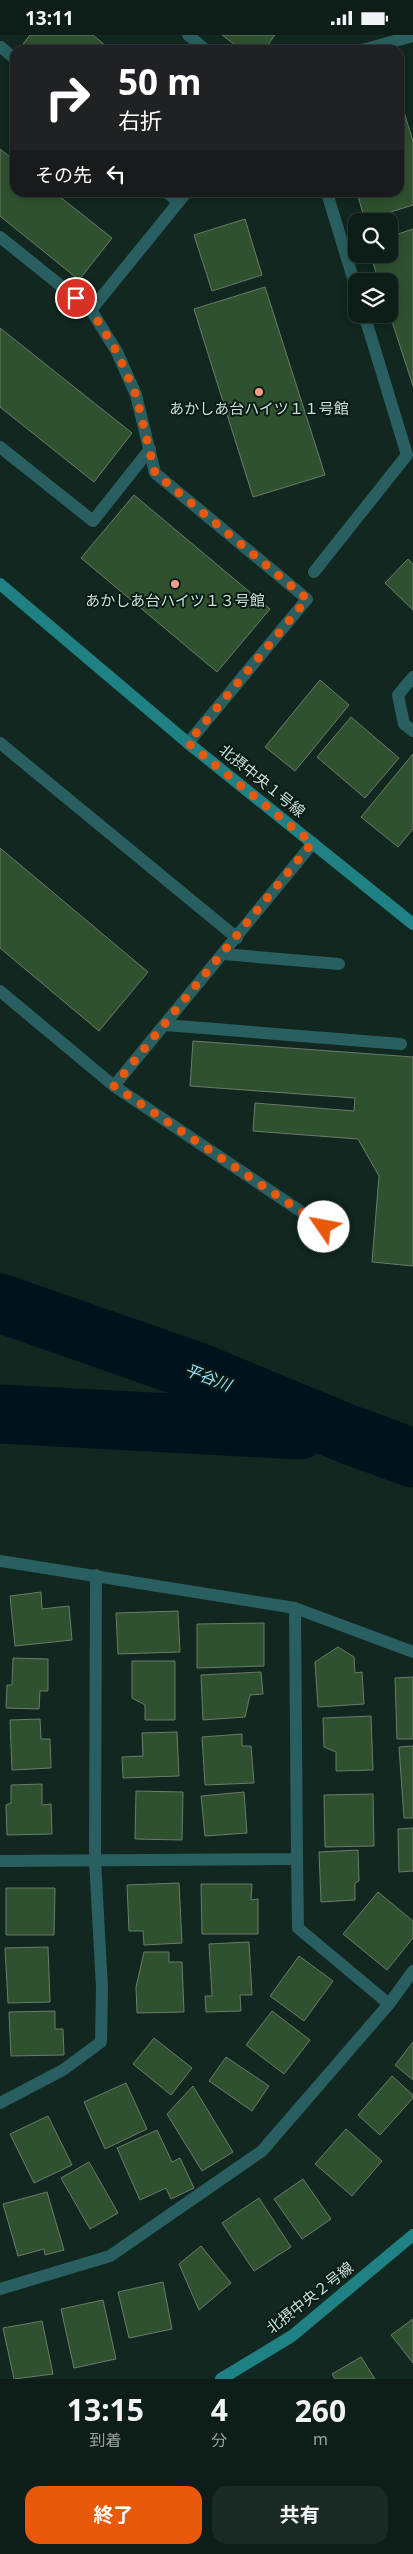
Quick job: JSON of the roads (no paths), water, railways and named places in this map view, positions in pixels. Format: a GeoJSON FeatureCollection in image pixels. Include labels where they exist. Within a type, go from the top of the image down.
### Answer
{"type":"FeatureCollection","features":[{"type":"Feature","properties":{"kind":"street"},"geometry":{"type":"LineString","coordinates":[[188,35],[200,45]]}},
{"type":"Feature","properties":{"kind":"street"},"geometry":{"type":"LineString","coordinates":[[378,45],[406,36]]}},
{"type":"Feature","properties":{"kind":"street"},"geometry":{"type":"LineString","coordinates":[[1,47],[10,55]]}},
{"type":"Feature","properties":{"kind":"street"},"geometry":{"type":"LineString","coordinates":[[91,310],[182,197]]}},
{"type":"Feature","properties":{"kind":"street"},"geometry":{"type":"LineString","coordinates":[[329,197],[352,273]]}},
{"type":"Feature","properties":{"kind":"street"},"geometry":{"type":"LineString","coordinates":[[0,237],[91,310],[117,352],[132,387],[155,473],[307,599],[188,743]]}},
{"type":"Feature","properties":{"kind":"street"},"geometry":{"type":"LineString","coordinates":[[314,572],[406,455],[367,323]]}},
{"type":"Feature","properties":{"kind":"street"},"geometry":{"type":"LineString","coordinates":[[0,447],[93,521],[150,449]]}},
{"type":"Feature","properties":{"kind":"street","name":"北摂中央１号線"},"geometry":{"type":"LineString","coordinates":[[0,585],[188,743],[413,924]]}},
{"type":"Feature","properties":{"kind":"street"},"geometry":{"type":"LineString","coordinates":[[413,677],[398,695],[404,724],[413,731]]}},
{"type":"Feature","properties":{"kind":"street"},"geometry":{"type":"LineString","coordinates":[[0,743],[237,938]]}},
{"type":"Feature","properties":{"kind":"street"},"geometry":{"type":"LineString","coordinates":[[114,1086],[237,938],[312,843]]}},
{"type":"Feature","properties":{"kind":"street"},"geometry":{"type":"LineString","coordinates":[[223,954],[340,964]]}},
{"type":"Feature","properties":{"kind":"street"},"geometry":{"type":"LineString","coordinates":[[0,991],[114,1086],[324,1227]]}},
{"type":"Feature","properties":{"kind":"street"},"geometry":{"type":"LineString","coordinates":[[165,1025],[401,1044]]}},
{"type":"Feature","properties":{"kind":"street"},"geometry":{"type":"LineString","coordinates":[[0,1561],[295,1608],[413,1652]]}},
{"type":"Feature","properties":{"kind":"street"},"geometry":{"type":"LineString","coordinates":[[0,2103],[63,2070],[101,2041],[102,1988],[95,1860],[96,1575]]}},
{"type":"Feature","properties":{"kind":"street"},"geometry":{"type":"LineString","coordinates":[[295,1608],[298,1928],[389,2004]]}},
{"type":"Feature","properties":{"kind":"street"},"geometry":{"type":"LineString","coordinates":[[0,1861],[297,1859]]}},
{"type":"Feature","properties":{"kind":"street"},"geometry":{"type":"LineString","coordinates":[[0,2289],[110,2255],[262,2151],[389,2004],[413,1971]]}},
{"type":"Feature","properties":{"kind":"street","name":"北摂中央２号線"},"geometry":{"type":"LineString","coordinates":[[221,2379],[292,2336],[413,2235]]}},
{"type":"Feature","properties":{"kind":"waterway","name":"平谷川"},"geometry":{"type":"LineString","coordinates":[[0,1303],[195,1371],[345,1433],[413,1458]]}},
{"type":"Feature","properties":{"kind":"waterway"},"geometry":{"type":"LineString","coordinates":[[0,1414],[300,1430]]}},
{"type":"Feature","properties":{"kind":"place","name":"あかしあ台ハイツ１１号館"},"geometry":{"type":"Point","coordinates":[259,392]}},
{"type":"Feature","properties":{"kind":"place","name":"あかしあ台ハイツ１３号館"},"geometry":{"type":"Point","coordinates":[175,584]}}]}
